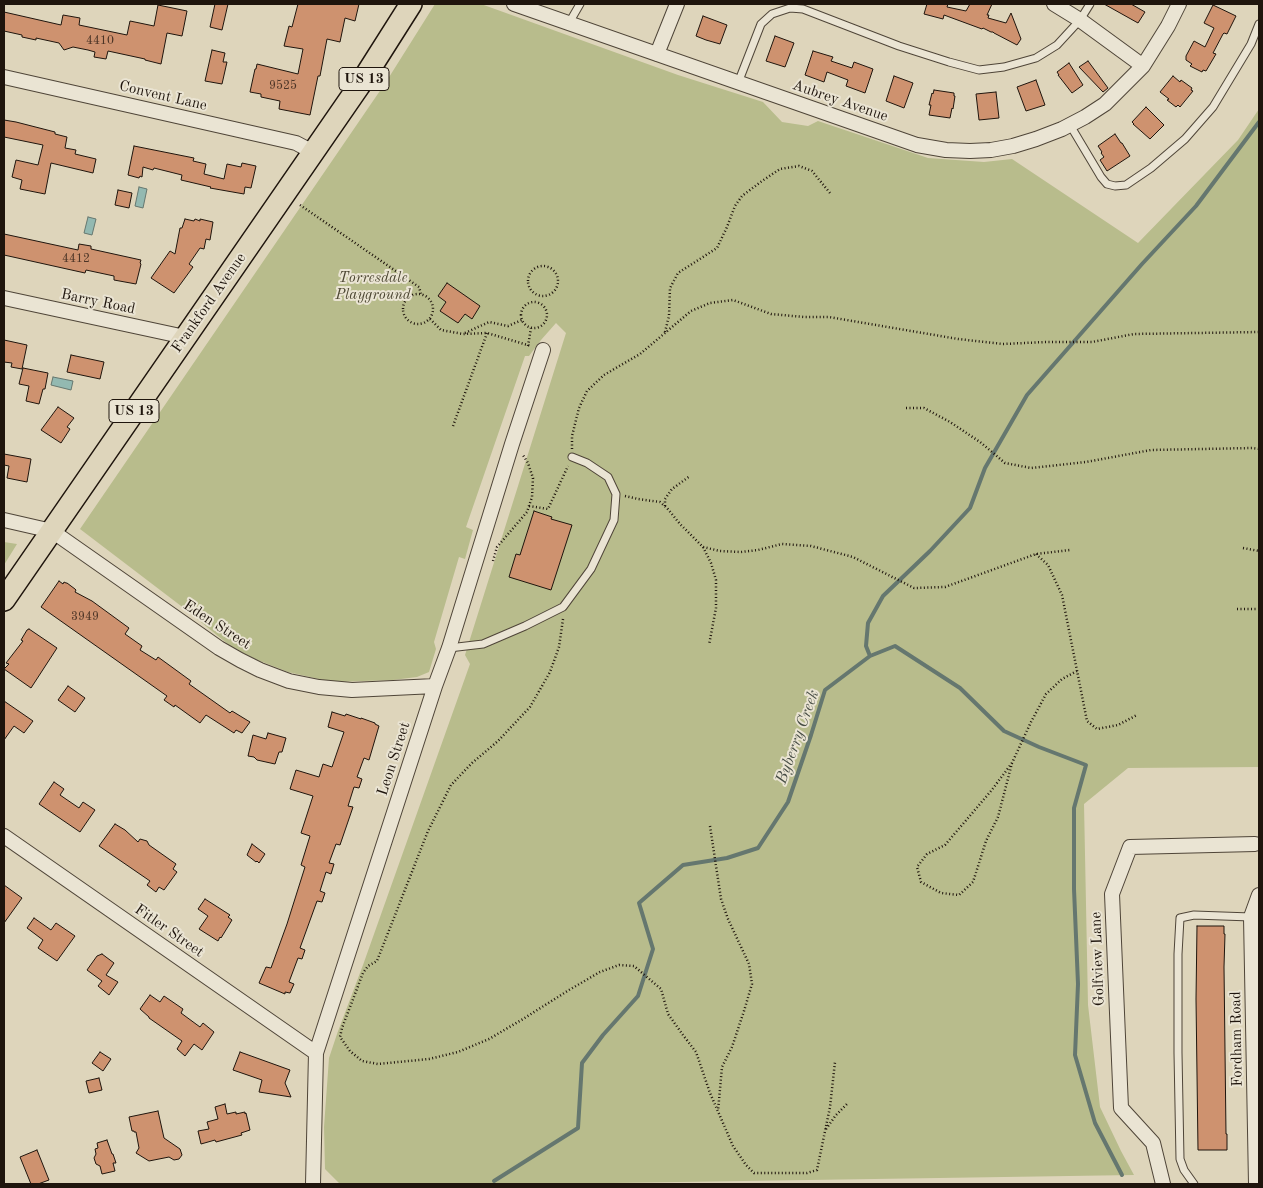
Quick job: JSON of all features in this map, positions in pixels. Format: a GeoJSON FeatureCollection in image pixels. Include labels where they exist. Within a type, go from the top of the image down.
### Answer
{"type":"FeatureCollection","features":[{"type":"Feature","properties":{"kind":"main road","name":"Frankford Avenue"},"geometry":{"type":"LineString","coordinates":[[4,600],[359,86],[411,4]]}},
{"type":"Feature","properties":{"kind":"street","name":"Aubrey Avenue"},"geometry":{"type":"LineString","coordinates":[[514,4],[917,145],[946,150],[970,151],[991,150],[1036,139],[1070,125],[1104,104],[1143,66],[1168,26],[1179,4]]}},
{"type":"Feature","properties":{"kind":"street"},"geometry":{"type":"LineString","coordinates":[[657,54],[677,4]]}},
{"type":"Feature","properties":{"kind":"street"},"geometry":{"type":"LineString","coordinates":[[1054,4],[1080,20],[1143,66]]}},
{"type":"Feature","properties":{"kind":"street","name":"Convent Lane"},"geometry":{"type":"LineString","coordinates":[[4,77],[296,143],[313,152]]}},
{"type":"Feature","properties":{"kind":"street","name":"Barry Road"},"geometry":{"type":"LineString","coordinates":[[4,298],[185,337]]}},
{"type":"Feature","properties":{"kind":"street","name":"Leon Street"},"geometry":{"type":"LineString","coordinates":[[314,1184],[316,1053],[449,648],[543,350]]}},
{"type":"Feature","properties":{"kind":"street","name":"Eden Street"},"geometry":{"type":"LineString","coordinates":[[4,520],[52,531],[219,648],[260,670],[289,681],[319,687],[352,690],[435,686]]}},
{"type":"Feature","properties":{"kind":"street","name":"Fitler Street"},"geometry":{"type":"LineString","coordinates":[[4,836],[316,1053]]}},
{"type":"Feature","properties":{"kind":"street","name":"Golfview Lane"},"geometry":{"type":"LineString","coordinates":[[1162,1184],[1153,1143],[1121,1108],[1112,894],[1130,847],[1255,844]]}},
{"type":"Feature","properties":{"kind":"street","name":"Fordham Road"},"geometry":{"type":"LineString","coordinates":[[1256,1184],[1256,1021],[1250,916],[1259,896]]}},
{"type":"Feature","properties":{"kind":"lane"},"geometry":{"type":"LineString","coordinates":[[568,23],[580,4]]}},
{"type":"Feature","properties":{"kind":"lane"},"geometry":{"type":"LineString","coordinates":[[738,83],[761,24],[772,14],[790,8],[803,9],[899,46],[979,70],[1004,67],[1036,58],[1057,46],[1080,20],[1090,4]]}},
{"type":"Feature","properties":{"kind":"lane"},"geometry":{"type":"LineString","coordinates":[[1070,125],[1107,184],[1115,186],[1126,184],[1151,168],[1185,139],[1213,107],[1251,44],[1259,24]]}},
{"type":"Feature","properties":{"kind":"lane"},"geometry":{"type":"LineString","coordinates":[[449,648],[483,644],[563,607],[592,569],[614,520],[616,494],[608,477],[587,463],[572,457]]}},
{"type":"Feature","properties":{"kind":"lane"},"geometry":{"type":"LineString","coordinates":[[1194,1184],[1184,1170],[1180,1158],[1178,954],[1180,918],[1194,916],[1250,916]]}},
{"type":"Feature","properties":{"kind":"path"},"geometry":{"type":"LineString","coordinates":[[665,333],[669,316],[670,288],[678,273],[716,248],[735,206],[742,196],[780,169],[799,166],[812,170],[830,194]]}},
{"type":"Feature","properties":{"kind":"path"},"geometry":{"type":"LineString","coordinates":[[300,205],[418,287],[421,294],[430,300],[433,309],[430,319],[422,324],[417,324],[404,317],[404,303],[411,295],[421,294]]}},
{"type":"Feature","properties":{"kind":"path"},"geometry":{"type":"LineString","coordinates":[[545,266],[554,271],[558,284],[553,293],[538,296],[530,290],[529,275],[535,268],[545,266]]}},
{"type":"Feature","properties":{"kind":"path"},"geometry":{"type":"LineString","coordinates":[[538,296],[538,304]]}},
{"type":"Feature","properties":{"kind":"path"},"geometry":{"type":"LineString","coordinates":[[530,506],[548,509],[572,457],[572,436],[579,408],[587,391],[604,375],[640,354],[691,311],[710,303],[733,300],[771,314],[829,317],[958,339],[1003,344],[1092,342],[1134,334],[1259,332]]}},
{"type":"Feature","properties":{"kind":"path"},"geometry":{"type":"LineString","coordinates":[[534,303],[545,309],[546,318],[542,325],[531,328],[522,320],[521,312],[526,306],[534,303]]}},
{"type":"Feature","properties":{"kind":"path"},"geometry":{"type":"LineString","coordinates":[[430,319],[440,330],[463,334],[487,333],[543,350]]}},
{"type":"Feature","properties":{"kind":"path"},"geometry":{"type":"LineString","coordinates":[[463,334],[488,322],[508,326],[522,320]]}},
{"type":"Feature","properties":{"kind":"path"},"geometry":{"type":"LineString","coordinates":[[528,346],[531,328]]}},
{"type":"Feature","properties":{"kind":"path"},"geometry":{"type":"LineString","coordinates":[[452,426],[487,333]]}},
{"type":"Feature","properties":{"kind":"path"},"geometry":{"type":"LineString","coordinates":[[906,408],[924,408],[950,422],[980,442],[1005,463],[1031,468],[1086,462],[1151,450],[1259,449]]}},
{"type":"Feature","properties":{"kind":"path"},"geometry":{"type":"LineString","coordinates":[[493,561],[497,547],[527,512],[532,497],[533,478],[528,463],[512,444]]}},
{"type":"Feature","properties":{"kind":"path"},"geometry":{"type":"LineString","coordinates":[[665,506],[665,499],[672,489],[690,476]]}},
{"type":"Feature","properties":{"kind":"path"},"geometry":{"type":"LineString","coordinates":[[616,494],[638,500],[660,502],[703,547],[711,563],[716,580],[716,608],[709,646]]}},
{"type":"Feature","properties":{"kind":"path"},"geometry":{"type":"LineString","coordinates":[[703,547],[720,551],[741,552],[782,544],[811,546],[853,557],[914,588],[945,587],[1036,554],[1070,550]]}},
{"type":"Feature","properties":{"kind":"path"},"geometry":{"type":"LineString","coordinates":[[1243,548],[1259,551]]}},
{"type":"Feature","properties":{"kind":"path"},"geometry":{"type":"LineString","coordinates":[[1036,554],[1048,565],[1062,595],[1087,721],[1097,729],[1118,725],[1137,715]]}},
{"type":"Feature","properties":{"kind":"path"},"geometry":{"type":"LineString","coordinates":[[563,607],[563,624],[559,647],[550,672],[530,707],[451,785],[428,831],[377,961],[368,966],[363,973],[340,1036],[350,1051],[362,1061],[378,1064],[429,1059],[458,1052],[489,1039],[600,972],[619,965],[634,966],[661,989],[668,1014],[696,1052],[718,1113],[733,1146],[754,1173],[807,1173],[817,1170],[830,1107],[835,1062]]}},
{"type":"Feature","properties":{"kind":"path"},"geometry":{"type":"LineString","coordinates":[[1237,610],[1259,609]]}},
{"type":"Feature","properties":{"kind":"path"},"geometry":{"type":"LineString","coordinates":[[1013,762],[992,791],[945,845],[927,854],[917,867],[921,882],[941,893],[959,895],[973,882],[986,841],[998,817],[1013,762],[1035,714],[1046,694],[1062,678],[1077,671]]}},
{"type":"Feature","properties":{"kind":"path"},"geometry":{"type":"LineString","coordinates":[[710,826],[721,899],[749,964],[752,984],[732,1046],[722,1067],[718,1113]]}},
{"type":"Feature","properties":{"kind":"path"},"geometry":{"type":"LineString","coordinates":[[825,1130],[847,1104]]}},
{"type":"Feature","properties":{"kind":"green space","name":"Torresdale Playground"},"geometry":{"type":"Polygon","coordinates":[[[435,4],[481,4],[678,75],[763,102],[782,122],[808,126],[818,121],[928,158],[984,162],[1012,159],[1138,243],[1238,140],[1259,109],[1259,767],[1128,768],[1084,804],[1088,1005],[1100,1107],[1134,1175],[548,1184],[340,1184],[325,1169],[324,1127],[329,1058],[470,664],[465,655],[566,333],[556,323],[529,356],[525,356],[466,527],[473,530],[465,559],[459,557],[434,642],[436,649],[429,672],[417,677],[393,680],[332,682],[288,672],[255,659],[229,645],[80,529],[386,82],[435,4]]]}},
{"type":"Feature","properties":{"kind":"green space"},"geometry":{"type":"Polygon","coordinates":[[[4,542],[17,544],[4,565],[4,542]]]}},
{"type":"Feature","properties":{"kind":"water"},"geometry":{"type":"Polygon","coordinates":[[[139,187],[147,189],[143,208],[135,206],[139,187]]]}},
{"type":"Feature","properties":{"kind":"water"},"geometry":{"type":"Polygon","coordinates":[[[88,217],[96,219],[92,235],[84,233],[88,217]]]}},
{"type":"Feature","properties":{"kind":"water"},"geometry":{"type":"Polygon","coordinates":[[[53,377],[73,381],[71,390],[51,385],[53,377]]]}},
{"type":"Feature","properties":{"kind":"building"},"geometry":{"type":"Polygon","coordinates":[[[215,4],[228,4],[222,30],[210,27],[215,4]]]}},
{"type":"Feature","properties":{"kind":"building"},"geometry":{"type":"Polygon","coordinates":[[[298,4],[359,4],[355,21],[345,18],[340,42],[327,39],[310,115],[279,109],[280,101],[261,97],[261,94],[250,92],[257,64],[298,74],[303,49],[284,46],[289,26],[292,27],[298,4]]]}},
{"type":"Feature","properties":{"kind":"building"},"geometry":{"type":"Polygon","coordinates":[[[927,4],[948,4],[947,7],[966,11],[970,4],[992,4],[987,15],[989,15],[988,18],[1006,23],[1011,13],[1021,39],[1017,45],[993,32],[944,15],[943,19],[924,14],[927,4]]]}},
{"type":"Feature","properties":{"kind":"building"},"geometry":{"type":"Polygon","coordinates":[[[1104,4],[1131,4],[1145,12],[1138,23],[1104,4]]]}},
{"type":"Feature","properties":{"kind":"building"},"geometry":{"type":"Polygon","coordinates":[[[158,5],[187,11],[182,36],[167,33],[161,64],[108,51],[106,59],[94,57],[95,52],[73,47],[64,50],[59,43],[22,37],[22,35],[4,31],[4,12],[61,25],[63,15],[80,18],[79,25],[127,35],[130,21],[154,26],[158,5]]]}},
{"type":"Feature","properties":{"kind":"building"},"geometry":{"type":"Polygon","coordinates":[[[1213,5],[1236,16],[1227,34],[1223,34],[1213,53],[1216,54],[1206,71],[1203,70],[1202,72],[1190,66],[1192,64],[1186,60],[1186,56],[1194,41],[1205,47],[1214,28],[1204,23],[1213,5]]]}},
{"type":"Feature","properties":{"kind":"building"},"geometry":{"type":"Polygon","coordinates":[[[703,16],[727,25],[720,44],[696,36],[703,16]]]}},
{"type":"Feature","properties":{"kind":"building"},"geometry":{"type":"Polygon","coordinates":[[[775,36],[794,43],[785,67],[766,61],[775,36]]]}},
{"type":"Feature","properties":{"kind":"building"},"geometry":{"type":"Polygon","coordinates":[[[212,50],[225,53],[223,62],[227,62],[222,84],[205,81],[212,50]]]}},
{"type":"Feature","properties":{"kind":"building"},"geometry":{"type":"Polygon","coordinates":[[[813,51],[833,57],[831,61],[852,68],[854,62],[873,69],[865,93],[846,86],[848,80],[827,72],[824,82],[805,75],[813,51]]]}},
{"type":"Feature","properties":{"kind":"building"},"geometry":{"type":"Polygon","coordinates":[[[1088,61],[1108,88],[1103,92],[1079,67],[1088,61]]]}},
{"type":"Feature","properties":{"kind":"building"},"geometry":{"type":"Polygon","coordinates":[[[1069,63],[1083,85],[1072,93],[1057,72],[1069,63]]]}},
{"type":"Feature","properties":{"kind":"building"},"geometry":{"type":"Polygon","coordinates":[[[894,76],[913,83],[904,108],[886,101],[894,76]]]}},
{"type":"Feature","properties":{"kind":"building"},"geometry":{"type":"Polygon","coordinates":[[[1173,76],[1192,88],[1191,90],[1193,91],[1180,107],[1178,105],[1176,107],[1160,92],[1173,76]]]}},
{"type":"Feature","properties":{"kind":"building"},"geometry":{"type":"Polygon","coordinates":[[[1036,80],[1045,105],[1026,111],[1017,87],[1036,80]]]}},
{"type":"Feature","properties":{"kind":"building"},"geometry":{"type":"Polygon","coordinates":[[[934,90],[954,93],[953,109],[950,118],[929,115],[931,105],[929,105],[934,90]]]}},
{"type":"Feature","properties":{"kind":"building"},"geometry":{"type":"Polygon","coordinates":[[[996,92],[999,118],[979,120],[976,94],[996,92]]]}},
{"type":"Feature","properties":{"kind":"building"},"geometry":{"type":"Polygon","coordinates":[[[1146,107],[1164,125],[1150,139],[1132,122],[1146,107]]]}},
{"type":"Feature","properties":{"kind":"building"},"geometry":{"type":"Polygon","coordinates":[[[4,120],[55,132],[55,134],[67,137],[65,148],[76,150],[75,154],[96,159],[93,173],[51,163],[45,194],[20,189],[22,180],[12,177],[16,160],[38,165],[43,145],[4,137],[4,120]]]}},
{"type":"Feature","properties":{"kind":"building"},"geometry":{"type":"Polygon","coordinates":[[[1115,134],[1130,156],[1107,171],[1100,160],[1104,157],[1098,146],[1115,134]]]}},
{"type":"Feature","properties":{"kind":"building"},"geometry":{"type":"Polygon","coordinates":[[[134,146],[194,158],[193,161],[206,164],[204,174],[224,179],[227,164],[241,167],[242,163],[256,166],[251,188],[245,187],[244,194],[210,188],[181,180],[182,175],[154,168],[153,170],[143,167],[142,177],[140,176],[139,178],[128,175],[134,146]]]}},
{"type":"Feature","properties":{"kind":"building"},"geometry":{"type":"Polygon","coordinates":[[[118,190],[132,193],[129,208],[115,205],[118,190]]]}},
{"type":"Feature","properties":{"kind":"building"},"geometry":{"type":"Polygon","coordinates":[[[185,219],[200,221],[200,219],[213,222],[210,240],[206,239],[204,249],[200,248],[189,264],[193,267],[174,293],[151,278],[170,251],[175,254],[180,228],[182,228],[185,219]]]}},
{"type":"Feature","properties":{"kind":"building"},"geometry":{"type":"Polygon","coordinates":[[[4,234],[78,250],[79,244],[91,246],[91,249],[141,260],[136,284],[114,280],[114,276],[86,270],[85,273],[4,255],[4,234]]]}},
{"type":"Feature","properties":{"kind":"building"},"geometry":{"type":"Polygon","coordinates":[[[447,283],[480,306],[472,319],[465,314],[458,323],[440,311],[446,302],[438,296],[447,283]]]}},
{"type":"Feature","properties":{"kind":"building"},"geometry":{"type":"Polygon","coordinates":[[[4,340],[27,345],[22,369],[11,367],[12,363],[4,362],[4,340]]]}},
{"type":"Feature","properties":{"kind":"building"},"geometry":{"type":"Polygon","coordinates":[[[71,355],[104,362],[100,379],[67,372],[71,355]]]}},
{"type":"Feature","properties":{"kind":"building"},"geometry":{"type":"Polygon","coordinates":[[[23,368],[48,373],[45,389],[43,389],[39,404],[26,401],[29,386],[19,384],[23,368]]]}},
{"type":"Feature","properties":{"kind":"building"},"geometry":{"type":"Polygon","coordinates":[[[58,407],[74,418],[67,427],[70,429],[61,443],[41,430],[58,407]]]}},
{"type":"Feature","properties":{"kind":"building"},"geometry":{"type":"Polygon","coordinates":[[[4,454],[31,459],[27,482],[7,478],[9,466],[4,465],[4,454]]]}},
{"type":"Feature","properties":{"kind":"building"},"geometry":{"type":"Polygon","coordinates":[[[534,511],[552,517],[551,519],[572,525],[551,590],[509,577],[516,554],[520,555],[534,511]]]}},
{"type":"Feature","properties":{"kind":"building"},"geometry":{"type":"Polygon","coordinates":[[[59,581],[63,584],[64,582],[67,583],[76,590],[75,592],[92,601],[129,628],[125,634],[142,646],[140,650],[156,660],[158,657],[191,681],[189,684],[230,713],[232,711],[250,722],[242,733],[236,730],[234,733],[206,715],[200,723],[175,705],[174,707],[164,700],[167,696],[41,607],[59,581]]]}},
{"type":"Feature","properties":{"kind":"building"},"geometry":{"type":"Polygon","coordinates":[[[29,629],[57,648],[31,688],[4,669],[9,664],[6,663],[23,641],[21,640],[29,629]]]}},
{"type":"Feature","properties":{"kind":"building"},"geometry":{"type":"Polygon","coordinates":[[[68,686],[85,698],[75,712],[58,700],[68,686]]]}},
{"type":"Feature","properties":{"kind":"building"},"geometry":{"type":"Polygon","coordinates":[[[4,701],[33,721],[24,733],[14,726],[4,740],[4,701]]]}},
{"type":"Feature","properties":{"kind":"building"},"geometry":{"type":"Polygon","coordinates":[[[332,712],[361,718],[379,726],[369,760],[364,758],[357,777],[362,779],[359,788],[354,787],[348,806],[353,807],[340,845],[336,844],[329,863],[334,864],[331,874],[326,872],[320,891],[325,893],[322,902],[317,901],[300,948],[305,950],[302,959],[298,958],[289,982],[294,984],[290,993],[285,992],[285,994],[259,983],[266,967],[271,968],[287,924],[305,867],[301,865],[310,836],[301,833],[313,796],[290,789],[296,770],[319,777],[323,764],[332,767],[344,732],[328,727],[332,712]]]}},
{"type":"Feature","properties":{"kind":"building"},"geometry":{"type":"Polygon","coordinates":[[[268,733],[286,738],[282,752],[279,752],[275,764],[248,756],[253,735],[266,739],[268,733]]]}},
{"type":"Feature","properties":{"kind":"building"},"geometry":{"type":"Polygon","coordinates":[[[54,782],[64,789],[60,795],[79,808],[83,802],[95,810],[80,832],[39,804],[54,782]]]}},
{"type":"Feature","properties":{"kind":"building"},"geometry":{"type":"Polygon","coordinates":[[[115,824],[138,842],[140,839],[147,841],[149,845],[176,864],[173,869],[177,872],[164,890],[159,887],[156,892],[147,885],[150,881],[99,846],[115,824]]]}},
{"type":"Feature","properties":{"kind":"building"},"geometry":{"type":"Polygon","coordinates":[[[252,844],[265,854],[259,863],[247,855],[252,844]]]}},
{"type":"Feature","properties":{"kind":"building"},"geometry":{"type":"Polygon","coordinates":[[[4,885],[22,898],[4,923],[4,885]]]}},
{"type":"Feature","properties":{"kind":"building"},"geometry":{"type":"Polygon","coordinates":[[[205,899],[230,915],[228,917],[232,920],[218,941],[199,929],[208,916],[198,909],[205,899]]]}},
{"type":"Feature","properties":{"kind":"building"},"geometry":{"type":"Polygon","coordinates":[[[34,918],[51,930],[56,923],[75,936],[57,961],[38,948],[43,940],[27,928],[34,918]]]}},
{"type":"Feature","properties":{"kind":"building"},"geometry":{"type":"Polygon","coordinates":[[[1197,926],[1224,926],[1227,1150],[1198,1150],[1197,926]]]}},
{"type":"Feature","properties":{"kind":"building"},"geometry":{"type":"Polygon","coordinates":[[[102,954],[114,963],[106,975],[118,982],[109,995],[98,986],[102,981],[87,970],[97,956],[102,954]]]}},
{"type":"Feature","properties":{"kind":"building"},"geometry":{"type":"Polygon","coordinates":[[[150,995],[160,1002],[164,996],[183,1009],[181,1013],[200,1027],[203,1023],[214,1032],[202,1050],[194,1044],[185,1056],[177,1049],[182,1041],[149,1018],[140,1009],[150,995]]]}},
{"type":"Feature","properties":{"kind":"building"},"geometry":{"type":"Polygon","coordinates":[[[100,1052],[111,1059],[103,1071],[92,1063],[100,1052]]]}},
{"type":"Feature","properties":{"kind":"building"},"geometry":{"type":"Polygon","coordinates":[[[240,1052],[290,1070],[285,1083],[291,1097],[259,1092],[262,1080],[233,1070],[240,1052]]]}},
{"type":"Feature","properties":{"kind":"building"},"geometry":{"type":"Polygon","coordinates":[[[99,1078],[102,1090],[89,1093],[86,1081],[99,1078]]]}},
{"type":"Feature","properties":{"kind":"building"},"geometry":{"type":"Polygon","coordinates":[[[225,1104],[227,1114],[236,1112],[236,1114],[246,1113],[250,1130],[241,1133],[242,1135],[201,1144],[198,1131],[209,1129],[207,1122],[218,1119],[215,1107],[225,1104]]]}},
{"type":"Feature","properties":{"kind":"building"},"geometry":{"type":"Polygon","coordinates":[[[158,1111],[164,1138],[180,1149],[182,1155],[179,1159],[174,1160],[169,1157],[149,1161],[136,1153],[139,1148],[136,1132],[132,1131],[129,1117],[158,1111]]]}},
{"type":"Feature","properties":{"kind":"building"},"geometry":{"type":"Polygon","coordinates":[[[107,1140],[116,1163],[113,1163],[115,1171],[102,1174],[100,1166],[96,1164],[94,1158],[96,1154],[95,1149],[98,1148],[97,1143],[107,1140]]]}},
{"type":"Feature","properties":{"kind":"building"},"geometry":{"type":"Polygon","coordinates":[[[37,1150],[49,1180],[38,1184],[31,1184],[20,1157],[37,1150]]]}},
{"type":"Feature","properties":{"kind":"waterway"},"geometry":{"type":"LineString","coordinates":[[870,656],[866,646],[868,623],[883,596],[930,551],[970,508],[985,468],[1027,395],[1142,264],[1196,206],[1259,122]]}},
{"type":"Feature","properties":{"kind":"waterway","name":"Byberry Creek"},"geometry":{"type":"LineString","coordinates":[[494,1181],[578,1128],[582,1063],[603,1035],[638,996],[653,949],[639,903],[683,865],[727,858],[758,848],[788,802],[825,690],[870,656],[895,646],[960,688],[1004,731],[1086,765],[1074,808],[1074,889],[1078,984],[1075,1055],[1095,1123],[1122,1175]]}}]}
